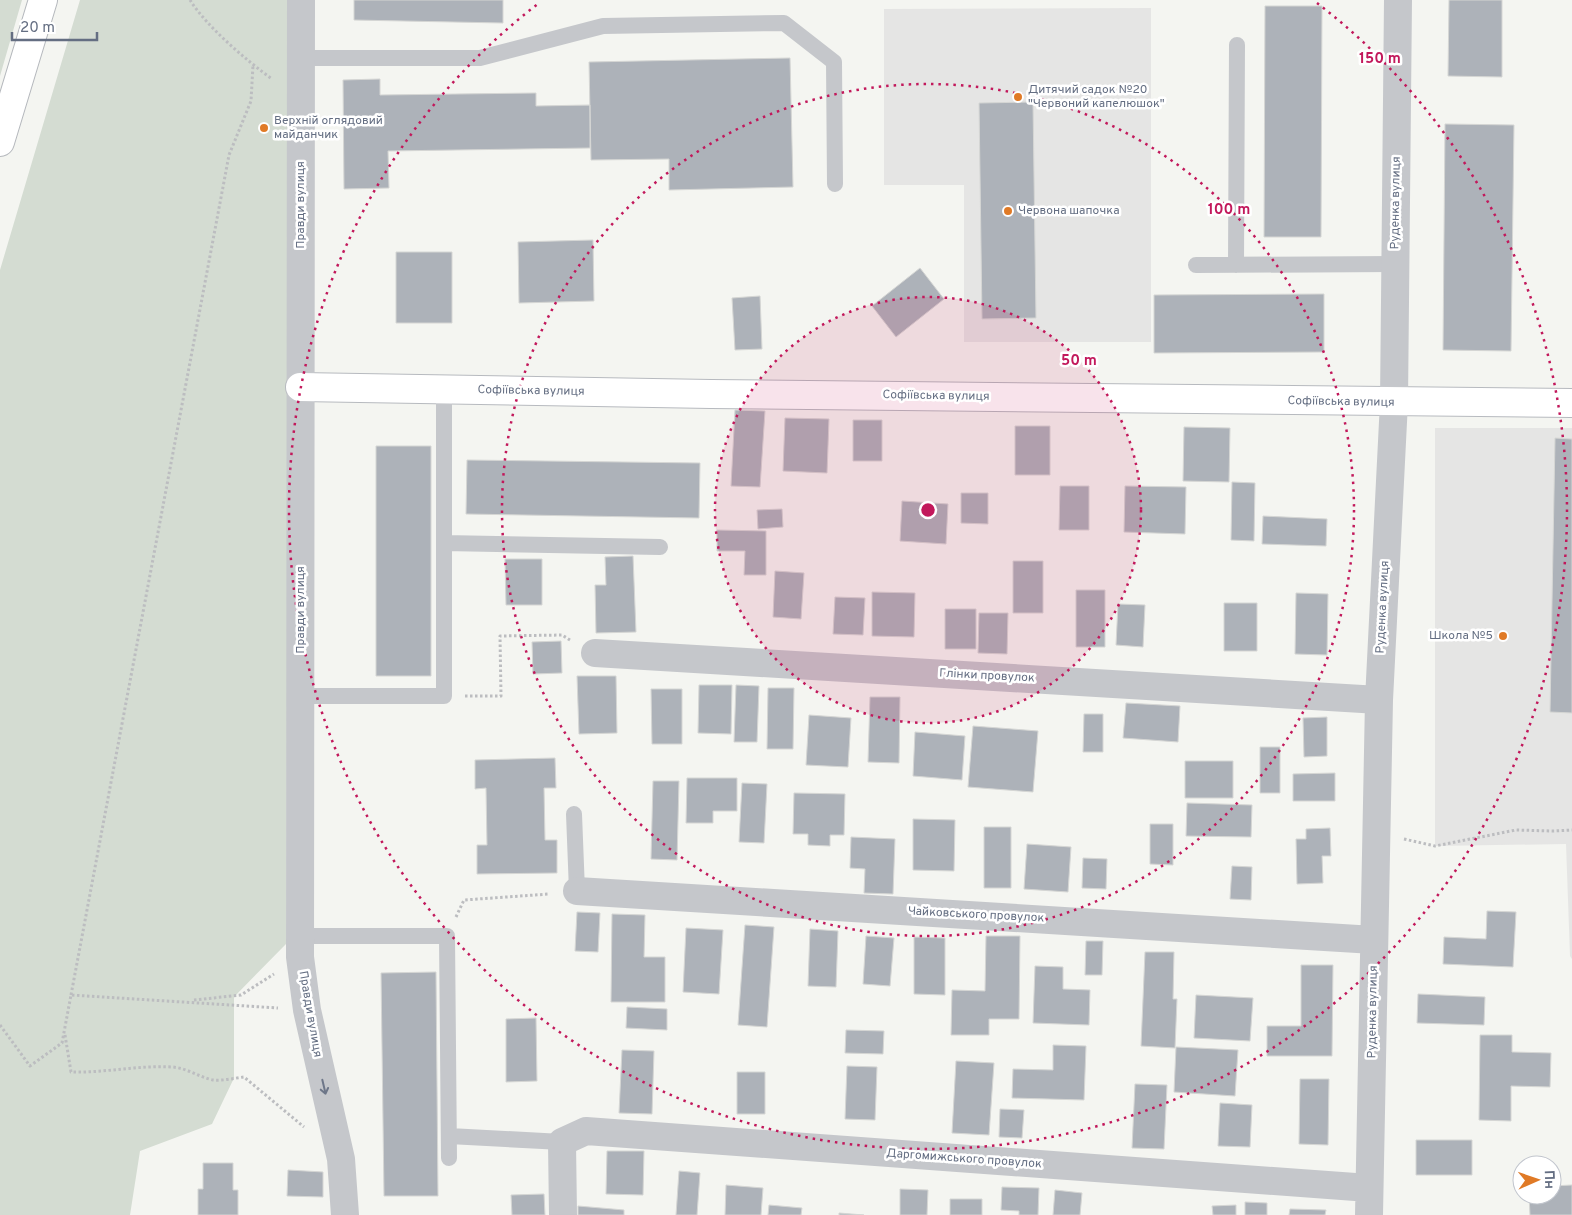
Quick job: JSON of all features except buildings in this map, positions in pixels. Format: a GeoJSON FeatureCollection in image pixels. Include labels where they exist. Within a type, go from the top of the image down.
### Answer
{"type":"FeatureCollection","features":[{"type":"Feature","properties":{"kind":"street"},"geometry":{"type":"LineString","coordinates":[[0,142],[43,0]]}},
{"type":"Feature","properties":{"kind":"street","name":"Правди вулиця"},"geometry":{"type":"LineString","coordinates":[[301,0],[300,946],[307,1010],[340,1159],[345,1215]]}},
{"type":"Feature","properties":{"kind":"street","name":"Руденка вулиця"},"geometry":{"type":"LineString","coordinates":[[1369,1215],[1379,700],[1394,402],[1398,0]]}},
{"type":"Feature","properties":{"kind":"street","name":"Софіївська вулиця"},"geometry":{"type":"LineString","coordinates":[[300,387],[1572,403]]}},
{"type":"Feature","properties":{"kind":"street","name":"Глінки провулок"},"geometry":{"type":"LineString","coordinates":[[595,653],[1379,700]]}},
{"type":"Feature","properties":{"kind":"street","name":"Чайковського провулок"},"geometry":{"type":"LineString","coordinates":[[578,891],[1374,940]]}},
{"type":"Feature","properties":{"kind":"street","name":"Даргомижського провулок"},"geometry":{"type":"LineString","coordinates":[[562,1142],[586,1132],[1369,1188]]}},
{"type":"Feature","properties":{"kind":"street"},"geometry":{"type":"LineString","coordinates":[[562,1142],[563,1215]]}},
{"type":"Feature","properties":{"kind":"lane"},"geometry":{"type":"LineString","coordinates":[[301,58],[480,58],[603,26],[784,23],[834,62],[834,184]]}},
{"type":"Feature","properties":{"kind":"lane"},"geometry":{"type":"LineString","coordinates":[[1236,44],[1236,265]]}},
{"type":"Feature","properties":{"kind":"lane"},"geometry":{"type":"LineString","coordinates":[[1196,265],[1395,264]]}},
{"type":"Feature","properties":{"kind":"lane"},"geometry":{"type":"LineString","coordinates":[[301,696],[444,696],[444,389]]}},
{"type":"Feature","properties":{"kind":"lane"},"geometry":{"type":"LineString","coordinates":[[444,544],[660,547]]}},
{"type":"Feature","properties":{"kind":"lane"},"geometry":{"type":"LineString","coordinates":[[574,814],[578,891]]}},
{"type":"Feature","properties":{"kind":"lane"},"geometry":{"type":"LineString","coordinates":[[300,946],[447,936],[449,1158]]}},
{"type":"Feature","properties":{"kind":"lane"},"geometry":{"type":"LineString","coordinates":[[449,1136],[562,1142]]}},
{"type":"Feature","properties":{"kind":"path"},"geometry":{"type":"LineString","coordinates":[[190,0],[198,13],[253,64],[301,101]]}},
{"type":"Feature","properties":{"kind":"path"},"geometry":{"type":"LineString","coordinates":[[0,1025],[30,1066],[62,1043],[229,155],[251,101],[253,64]]}},
{"type":"Feature","properties":{"kind":"path"},"geometry":{"type":"LineString","coordinates":[[444,696],[500,696],[500,636],[562,635],[595,653]]}},
{"type":"Feature","properties":{"kind":"path"},"geometry":{"type":"LineString","coordinates":[[1376,837],[1401,838],[1434,846],[1516,830],[1553,832],[1572,830]]}},
{"type":"Feature","properties":{"kind":"path"},"geometry":{"type":"LineString","coordinates":[[447,936],[464,900],[578,891]]}},
{"type":"Feature","properties":{"kind":"path"},"geometry":{"type":"LineString","coordinates":[[184,1001],[241,995],[300,946]]}},
{"type":"Feature","properties":{"kind":"path"},"geometry":{"type":"LineString","coordinates":[[70,995],[307,1010]]}},
{"type":"Feature","properties":{"kind":"path"},"geometry":{"type":"LineString","coordinates":[[64,1032],[71,1072],[88,1073],[145,1067],[174,1067],[214,1080],[244,1077],[340,1159]]}},
{"type":"Feature","properties":{"kind":"shaded area"},"geometry":{"type":"Polygon","coordinates":[[[0,0],[22,0],[0,76],[0,0]]]}},
{"type":"Feature","properties":{"kind":"shaded area"},"geometry":{"type":"Polygon","coordinates":[[[80,0],[290,0],[286,944],[234,997],[234,1078],[212,1124],[140,1151],[130,1215],[0,1215],[0,270],[80,0]]]}},
{"type":"Feature","properties":{"kind":"shaded area","name":"Дитячий садок №20 \"Червоний капелюшок\""},"geometry":{"type":"Polygon","coordinates":[[[1151,8],[1151,342],[964,342],[964,185],[884,185],[884,9],[1151,8]]]}},
{"type":"Feature","properties":{"kind":"shaded area","name":"Школа №5"},"geometry":{"type":"Polygon","coordinates":[[[1435,428],[1572,428],[1572,959],[1570,956],[1566,844],[1435,846],[1435,428]]]}},
{"type":"Feature","properties":{"kind":"place","name":"Дитячий садок №20 \"Червоний капелюшок\""},"geometry":{"type":"Point","coordinates":[1018,97]}},
{"type":"Feature","properties":{"kind":"place","name":"Верхнiй оглядовий майданчик"},"geometry":{"type":"Point","coordinates":[264,128]}},
{"type":"Feature","properties":{"kind":"place","name":"Червона шапочка"},"geometry":{"type":"Point","coordinates":[1008,211]}},
{"type":"Feature","properties":{"kind":"place","name":"Школа №5"},"geometry":{"type":"Point","coordinates":[1503,636]}}]}
